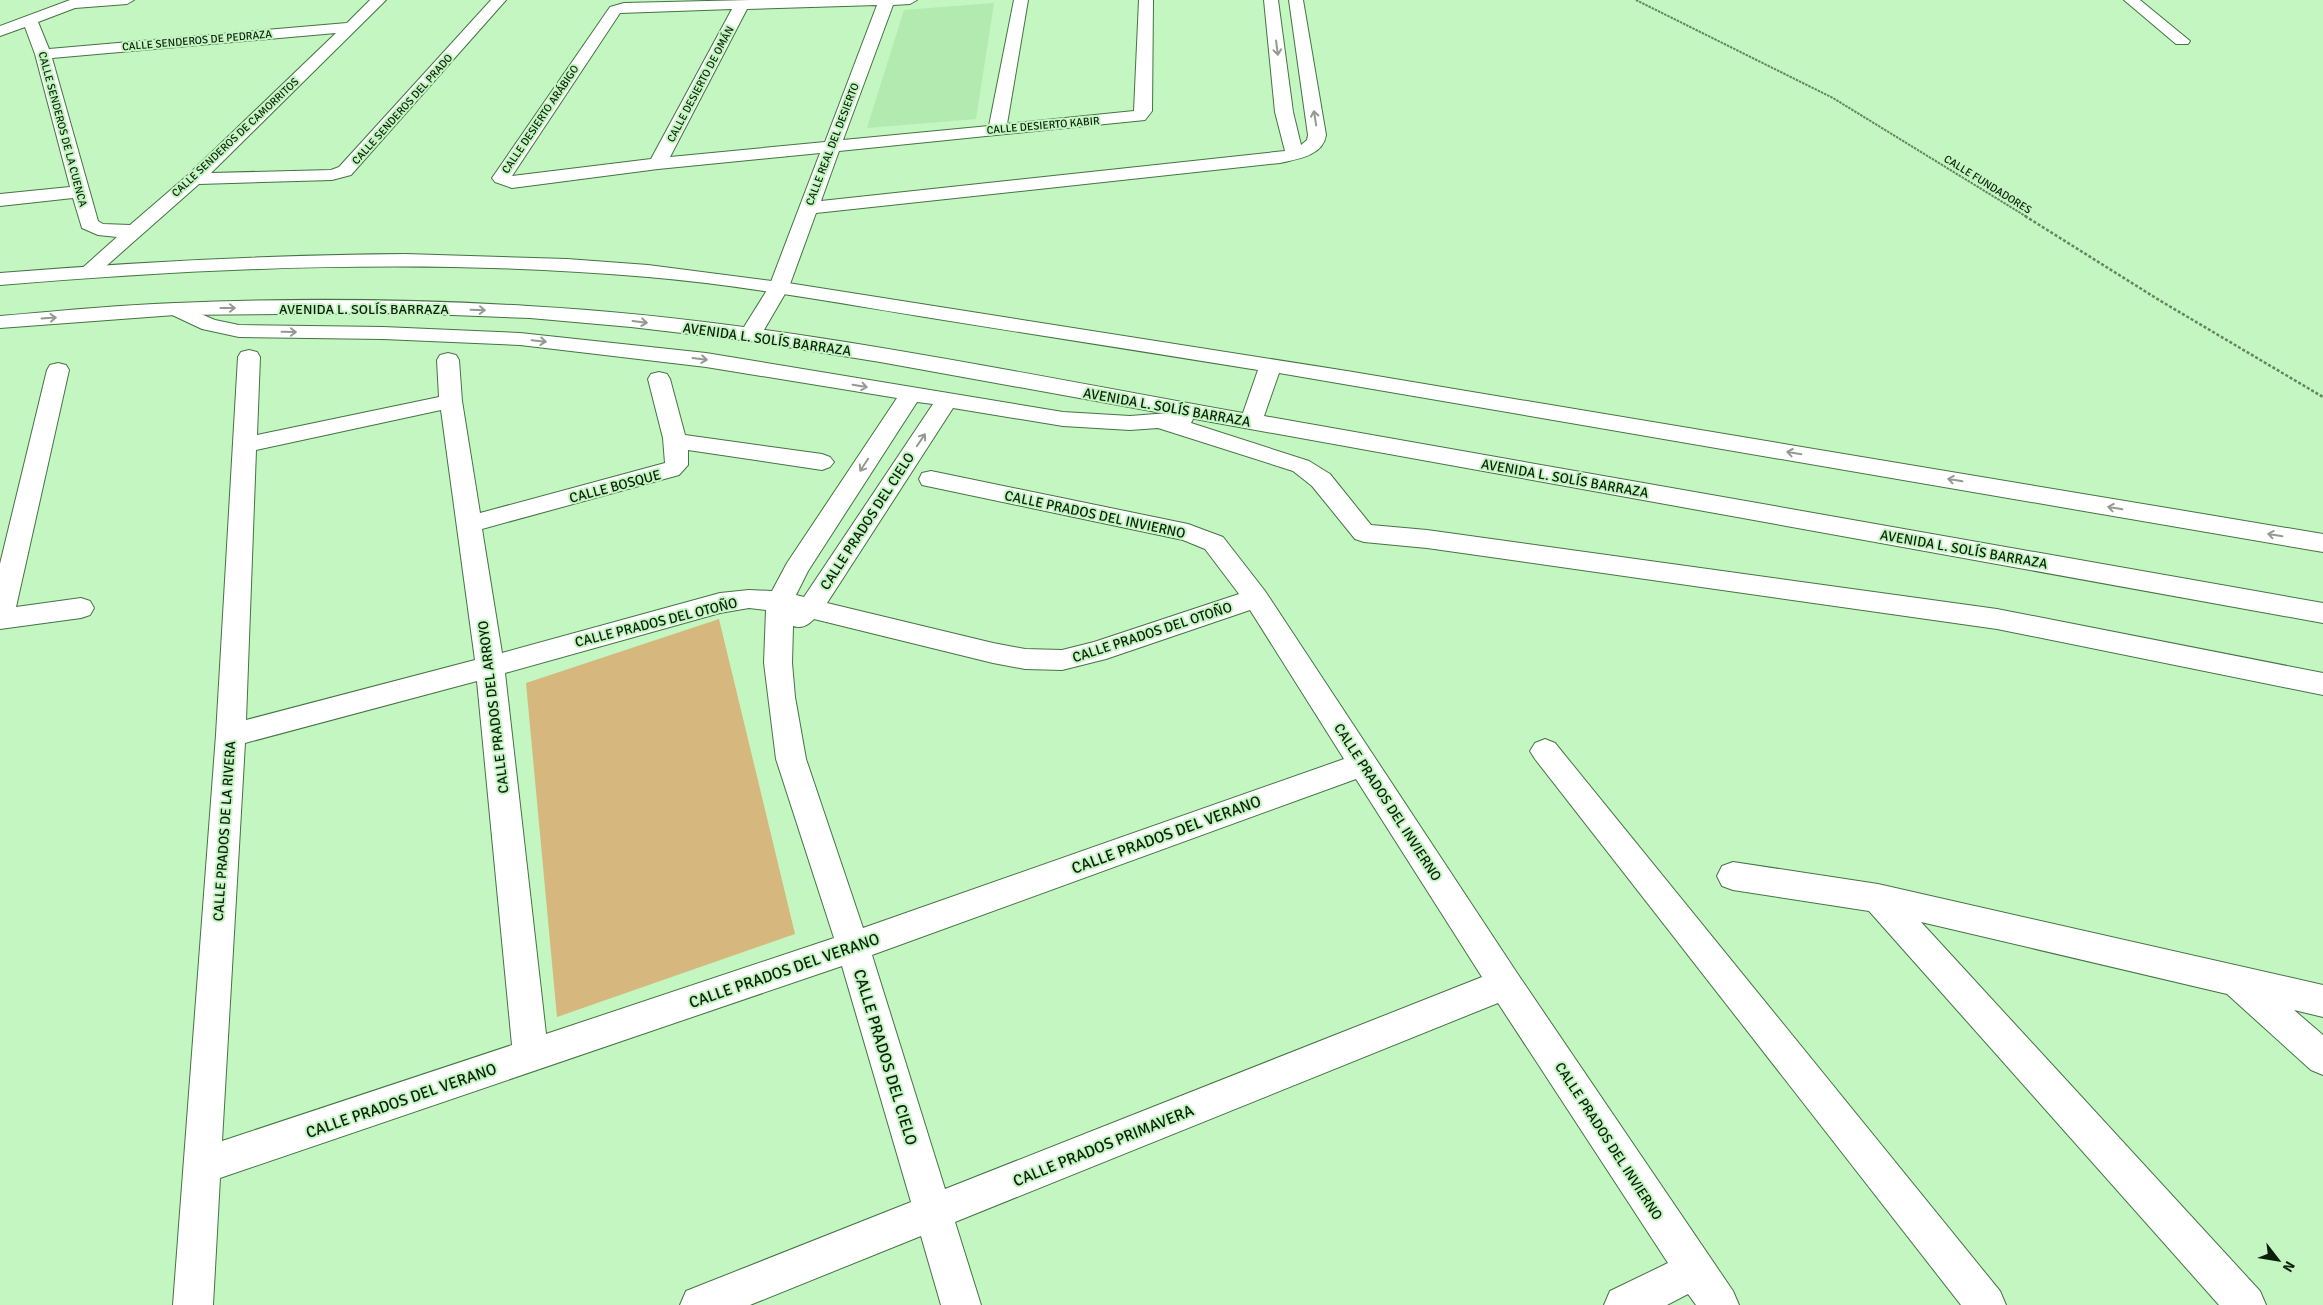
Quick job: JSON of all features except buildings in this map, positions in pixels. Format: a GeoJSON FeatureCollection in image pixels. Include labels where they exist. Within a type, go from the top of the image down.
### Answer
{"type":"FeatureCollection","features":[{"type":"Feature","properties":{"kind":"street"},"geometry":{"type":"LineString","coordinates":[[0,31],[79,2],[127,0]]}},
{"type":"Feature","properties":{"kind":"street","name":"CALLE SENDEROS DE CAMORRITOS"},"geometry":{"type":"LineString","coordinates":[[89,272],[132,231],[194,179],[379,0]]}},
{"type":"Feature","properties":{"kind":"street","name":"CALLE SENDEROS DEL PRADO"},"geometry":{"type":"LineString","coordinates":[[194,179],[332,175],[345,171],[499,0]]}},
{"type":"Feature","properties":{"kind":"street"},"geometry":{"type":"LineString","coordinates":[[887,0],[910,0]]}},
{"type":"Feature","properties":{"kind":"street","name":"CALLE DESIERTO ARÁBIGO"},"geometry":{"type":"LineString","coordinates":[[831,147],[658,164],[512,182],[500,178],[615,10],[624,8],[887,0]]}},
{"type":"Feature","properties":{"kind":"street","name":"CALLE REAL DEL DESIERTO"},"geometry":{"type":"LineString","coordinates":[[750,335],[778,288],[887,0]]}},
{"type":"Feature","properties":{"kind":"street"},"geometry":{"type":"LineString","coordinates":[[997,130],[1021,0]]}},
{"type":"Feature","properties":{"kind":"street","name":"CALLE DESIERTO KABIR"},"geometry":{"type":"LineString","coordinates":[[831,147],[1135,117],[1141,114],[1146,0]]}},
{"type":"Feature","properties":{"kind":"street"},"geometry":{"type":"LineString","coordinates":[[1271,0],[1284,112],[1295,154]]}},
{"type":"Feature","properties":{"kind":"street"},"geometry":{"type":"LineString","coordinates":[[808,208],[1181,169],[1295,154],[1312,146],[1316,142],[1318,135],[1296,0]]}},
{"type":"Feature","properties":{"kind":"street"},"geometry":{"type":"LineString","coordinates":[[2131,0],[2182,42]]}},
{"type":"Feature","properties":{"kind":"street","name":"CALLE DESIERTO DE OMÁN"},"geometry":{"type":"LineString","coordinates":[[658,164],[742,4]]}},
{"type":"Feature","properties":{"kind":"street","name":"CALLE SENDEROS DE LA CUENCA"},"geometry":{"type":"LineString","coordinates":[[30,21],[43,54],[87,220],[93,227],[132,231]]}},
{"type":"Feature","properties":{"kind":"street","name":"CALLE SENDEROS DE PEDRAZA"},"geometry":{"type":"LineString","coordinates":[[43,54],[351,26]]}},
{"type":"Feature","properties":{"kind":"street"},"geometry":{"type":"LineString","coordinates":[[0,200],[79,192]]}},
{"type":"Feature","properties":{"kind":"street"},"geometry":{"type":"LineString","coordinates":[[0,279],[89,272],[297,262],[415,261],[513,263],[649,271],[778,288],[1270,366],[2323,543]]}},
{"type":"Feature","properties":{"kind":"street","name":"AVENIDA L. SOLÍS BARRAZA"},"geometry":{"type":"LineString","coordinates":[[0,322],[175,309],[401,308],[530,312],[631,321],[750,335],[880,356],[2323,613]]}},
{"type":"Feature","properties":{"kind":"street"},"geometry":{"type":"LineString","coordinates":[[175,309],[209,325],[239,331],[383,333],[529,340],[706,360],[1063,419],[1103,423],[1163,422],[1210,415]]}},
{"type":"Feature","properties":{"kind":"street","name":"CALLE PRADOS DE LA RIVERA"},"geometry":{"type":"LineString","coordinates":[[193,1305],[231,735],[249,357]]}},
{"type":"Feature","properties":{"kind":"street","name":"CALLE PRADOS DEL ARROYO"},"geometry":{"type":"LineString","coordinates":[[448,360],[451,402],[490,667],[531,1056]]}},
{"type":"Feature","properties":{"kind":"street"},"geometry":{"type":"LineString","coordinates":[[1251,422],[1270,366]]}},
{"type":"Feature","properties":{"kind":"street"},"geometry":{"type":"LineString","coordinates":[[58,370],[0,619],[81,608]]}},
{"type":"Feature","properties":{"kind":"street","name":"CALLE BOSQUE"},"geometry":{"type":"LineString","coordinates":[[468,525],[662,474],[676,465],[675,441],[659,379]]}},
{"type":"Feature","properties":{"kind":"street","name":"CALLE PRADOS DEL CIELO"},"geometry":{"type":"LineString","coordinates":[[910,395],[796,569],[780,601],[778,663],[781,697],[791,759],[853,947],[962,1305]]}},
{"type":"Feature","properties":{"kind":"street","name":"CALLE PRADOS DEL CIELO"},"geometry":{"type":"LineString","coordinates":[[779,634],[811,607],[947,400]]}},
{"type":"Feature","properties":{"kind":"street"},"geometry":{"type":"LineString","coordinates":[[244,445],[451,402]]}},
{"type":"Feature","properties":{"kind":"street"},"geometry":{"type":"LineString","coordinates":[[1163,422],[1301,466],[1321,480],[1364,533],[1427,539],[1997,619],[2323,684]]}},
{"type":"Feature","properties":{"kind":"street"},"geometry":{"type":"LineString","coordinates":[[675,441],[822,462]]}},
{"type":"Feature","properties":{"kind":"street","name":"CALLE PRADOS DEL INVIERNO"},"geometry":{"type":"LineString","coordinates":[[931,479],[1202,538],[1214,543],[1222,551],[1256,598],[1506,984],[1719,1305]]}},
{"type":"Feature","properties":{"kind":"street","name":"CALLE PRADOS DEL OTOÑO"},"geometry":{"type":"LineString","coordinates":[[231,735],[490,667],[720,603],[749,599],[780,601],[811,607],[993,653],[1026,659],[1062,660],[1096,652],[1256,598]]}},
{"type":"Feature","properties":{"kind":"street"},"geometry":{"type":"LineString","coordinates":[[1545,751],[1986,1305]]}},
{"type":"Feature","properties":{"kind":"street","name":"CALLE PRADOS DEL VERANO"},"geometry":{"type":"LineString","coordinates":[[202,1166],[853,947],[1362,764]]}},
{"type":"Feature","properties":{"kind":"street"},"geometry":{"type":"LineString","coordinates":[[1733,876],[1878,898],[2323,1001]]}},
{"type":"Feature","properties":{"kind":"street"},"geometry":{"type":"LineString","coordinates":[[1878,898],[2246,1305]]}},
{"type":"Feature","properties":{"kind":"street"},"geometry":{"type":"LineString","coordinates":[[2238,982],[2323,1058]]}},
{"type":"Feature","properties":{"kind":"street","name":"CALLE PRADOS PRIMAVERA"},"geometry":{"type":"LineString","coordinates":[[700,1305],[1506,984]]}},
{"type":"Feature","properties":{"kind":"street"},"geometry":{"type":"LineString","coordinates":[[1624,1305],[1695,1270]]}},
{"type":"Feature","properties":{"kind":"path","name":"CALLE FUNDADORES"},"geometry":{"type":"LineString","coordinates":[[1636,0],[1833,98],[1886,129],[2159,300],[2323,397]]}},
{"type":"Feature","properties":{"kind":"shaded area"},"geometry":{"type":"Polygon","coordinates":[[[994,3],[976,119],[867,128],[904,10],[994,3]]]}},
{"type":"Feature","properties":{"kind":"shaded area"},"geometry":{"type":"Polygon","coordinates":[[[719,619],[795,934],[557,1017],[526,683],[719,619]]]}}]}
